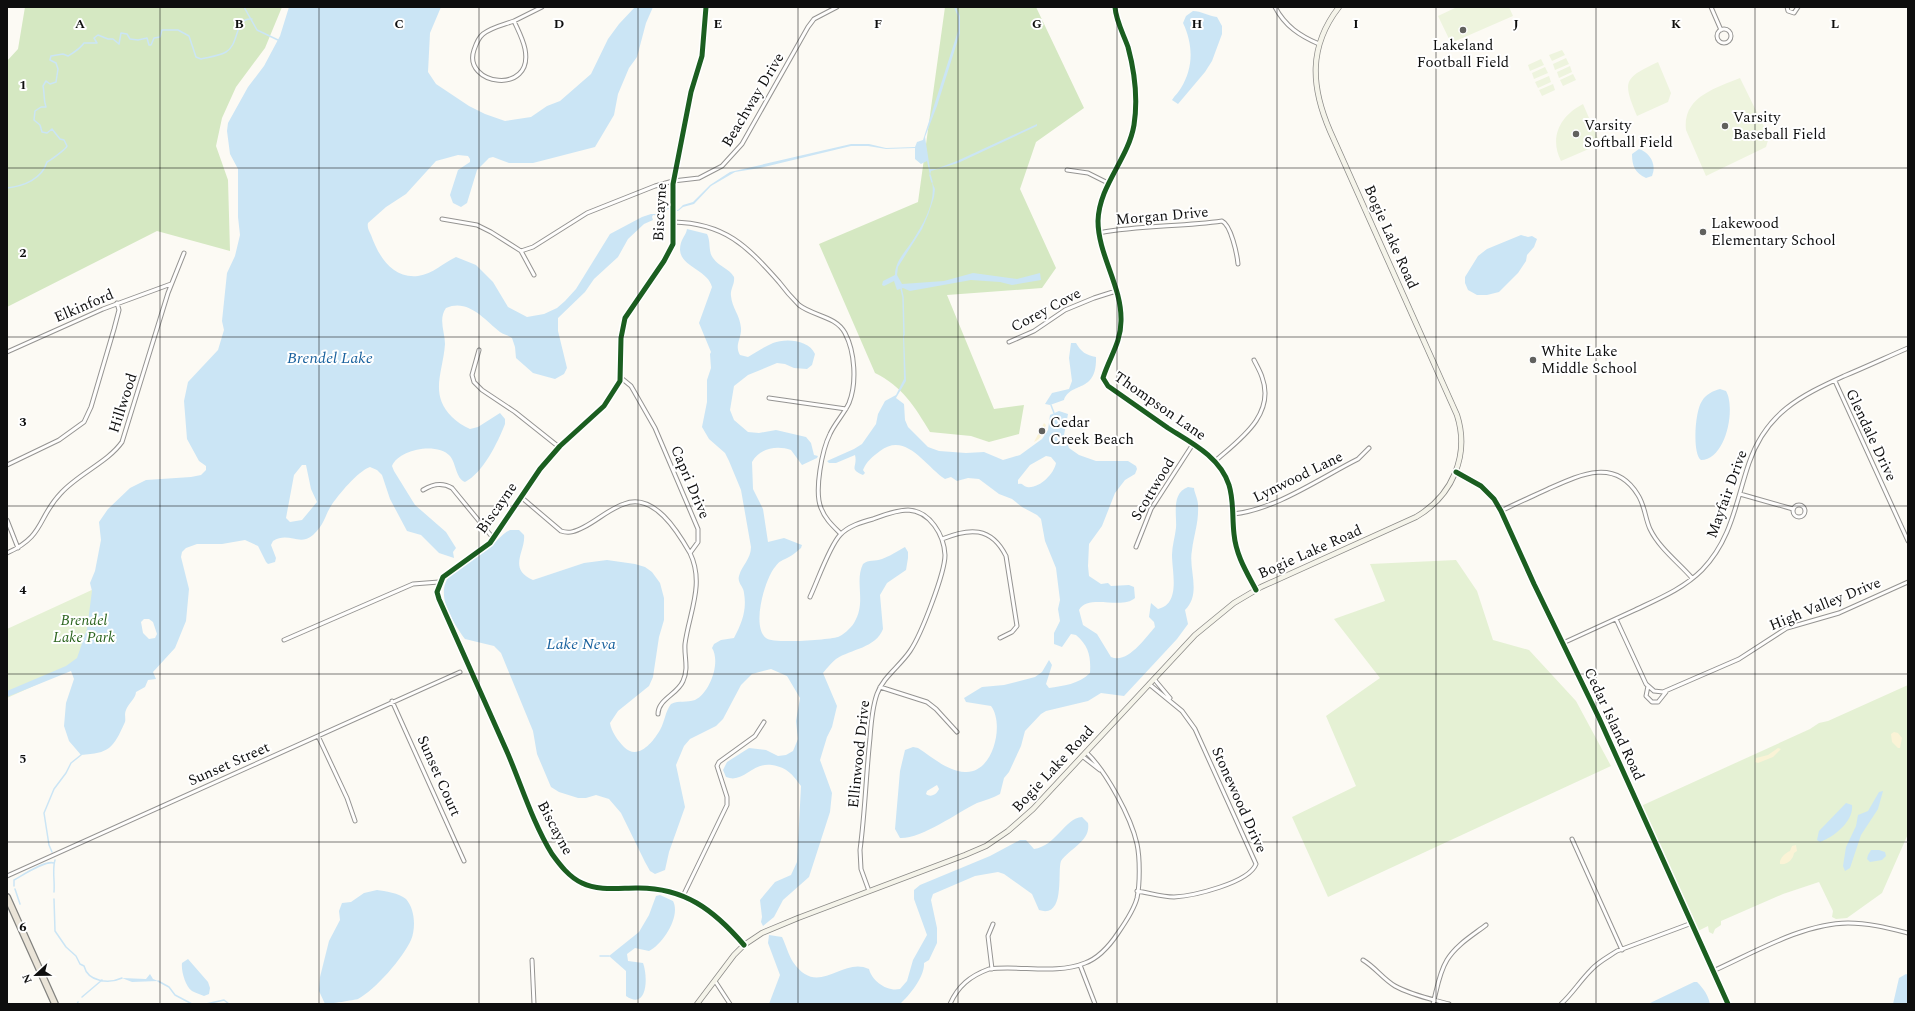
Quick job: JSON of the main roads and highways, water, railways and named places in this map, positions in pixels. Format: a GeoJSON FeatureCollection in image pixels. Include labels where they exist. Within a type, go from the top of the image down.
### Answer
{"type":"FeatureCollection","features":[{"type":"Feature","properties":{"kind":"highway"},"geometry":{"type":"LineString","coordinates":[[7,897],[55,1004]]}},
{"type":"Feature","properties":{"kind":"main road","name":"Bogie Lake Road"},"geometry":{"type":"LineString","coordinates":[[697,1004],[714,980],[744,945],[773,928],[965,855],[995,840],[1026,816],[1207,624],[1234,603],[1256,590],[1420,515],[1441,497],[1456,472],[1460,457],[1462,441],[1455,411],[1320,107],[1315,77],[1319,44],[1327,25],[1339,7]]}},
{"type":"Feature","properties":{"kind":"water","name":"Brendel Lake"},"geometry":{"type":"Polygon","coordinates":[[[289,7],[441,7],[430,33],[428,72],[436,84],[469,106],[485,114],[505,121],[531,117],[547,106],[560,101],[591,74],[608,39],[619,24],[635,7],[653,7],[646,23],[637,57],[629,68],[618,94],[614,115],[595,147],[533,163],[509,163],[493,157],[489,158],[477,170],[467,203],[461,207],[453,203],[450,195],[458,170],[470,162],[470,159],[468,156],[458,155],[436,161],[406,194],[386,207],[368,223],[368,229],[382,258],[394,270],[409,276],[423,275],[433,271],[456,257],[476,265],[493,282],[508,307],[527,317],[544,314],[557,308],[565,301],[576,289],[610,234],[642,217],[651,214],[658,214],[668,208],[678,210],[683,205],[693,202],[710,185],[730,172],[851,144],[869,144],[886,148],[915,147],[917,142],[923,140],[958,31],[958,17],[954,7],[956,7],[960,16],[960,33],[937,106],[925,137],[930,169],[936,169],[957,161],[1037,124],[1037,126],[958,163],[931,171],[930,175],[927,161],[921,164],[915,159],[915,148],[886,149],[868,146],[851,146],[760,168],[735,172],[711,186],[694,204],[683,207],[678,211],[668,209],[658,216],[653,215],[653,220],[644,224],[628,239],[618,257],[594,279],[585,292],[558,318],[558,331],[567,368],[564,374],[555,379],[533,373],[516,358],[512,338],[500,332],[476,312],[462,306],[446,308],[442,317],[445,344],[439,383],[441,400],[445,408],[456,421],[470,429],[478,427],[500,413],[505,419],[505,424],[494,448],[484,464],[472,478],[465,482],[460,478],[450,456],[436,449],[419,449],[402,455],[392,466],[415,505],[446,532],[456,548],[453,552],[454,558],[439,553],[421,535],[407,531],[390,499],[382,475],[377,470],[370,467],[354,478],[343,490],[331,506],[320,527],[313,535],[303,540],[279,538],[273,541],[271,545],[276,558],[275,562],[268,564],[258,546],[245,540],[222,544],[197,544],[186,548],[182,552],[181,557],[189,589],[186,621],[175,648],[153,672],[156,679],[148,680],[145,687],[136,692],[126,710],[125,722],[113,744],[104,751],[81,755],[69,741],[64,726],[66,703],[74,679],[71,671],[7,697],[7,691],[66,666],[77,658],[87,629],[92,591],[90,583],[95,571],[101,540],[99,522],[108,509],[130,488],[146,480],[191,477],[201,475],[206,470],[206,466],[199,461],[187,439],[184,401],[188,382],[218,350],[224,330],[222,321],[227,273],[235,256],[240,235],[238,217],[238,169],[230,154],[227,131],[228,123],[248,87],[264,66],[280,36],[289,7]],[[302,465],[294,475],[286,518],[290,522],[302,520],[317,502],[311,489],[306,465],[302,465]],[[144,619],[141,622],[143,633],[149,639],[155,638],[157,634],[153,622],[149,619],[144,619]]]}},
{"type":"Feature","properties":{"kind":"water"},"geometry":{"type":"Polygon","coordinates":[[[1193,11],[1217,17],[1222,26],[1222,34],[1212,61],[1205,72],[1178,104],[1172,100],[1185,80],[1191,56],[1189,39],[1183,23],[1186,16],[1193,11]]]}},
{"type":"Feature","properties":{"kind":"water"},"geometry":{"type":"Polygon","coordinates":[[[1639,149],[1646,153],[1652,160],[1654,167],[1652,176],[1646,178],[1639,174],[1635,169],[1632,154],[1639,149]]]}},
{"type":"Feature","properties":{"kind":"water"},"geometry":{"type":"Polygon","coordinates":[[[932,182],[935,189],[934,197],[928,215],[922,229],[898,267],[897,275],[902,284],[944,281],[973,273],[1017,279],[1040,273],[1041,280],[1012,285],[1000,282],[971,280],[910,291],[903,288],[897,290],[894,281],[884,286],[882,285],[883,281],[895,275],[895,270],[901,256],[913,240],[925,219],[931,205],[933,190],[932,182]]]}},
{"type":"Feature","properties":{"kind":"water","name":"Lake Neva"},"geometry":{"type":"Polygon","coordinates":[[[687,229],[707,234],[711,256],[734,277],[731,296],[740,323],[741,332],[738,351],[740,355],[748,357],[778,341],[797,341],[803,343],[812,349],[815,354],[812,365],[807,369],[794,368],[785,364],[777,363],[748,375],[734,386],[730,410],[734,420],[748,432],[759,433],[776,430],[806,437],[811,443],[814,455],[818,456],[817,458],[802,465],[791,450],[775,448],[764,451],[755,457],[752,462],[753,489],[763,509],[768,542],[784,538],[802,545],[801,548],[794,554],[778,563],[767,581],[761,602],[760,613],[760,624],[762,632],[766,638],[770,640],[789,641],[812,640],[840,636],[851,627],[858,615],[860,607],[860,578],[863,564],[884,558],[905,547],[908,552],[906,570],[887,583],[880,595],[883,629],[880,635],[869,644],[836,659],[823,673],[837,706],[832,727],[827,737],[820,760],[832,793],[830,812],[809,877],[783,900],[774,917],[763,926],[761,922],[762,917],[760,900],[775,882],[791,875],[797,862],[801,786],[789,772],[772,765],[758,767],[738,778],[726,777],[723,770],[727,762],[749,748],[766,750],[778,756],[786,755],[793,751],[798,739],[796,721],[800,698],[787,676],[771,669],[752,674],[741,685],[723,719],[716,726],[690,739],[684,746],[676,765],[685,807],[669,852],[665,870],[655,874],[650,871],[621,813],[609,799],[596,795],[586,798],[578,798],[559,792],[551,787],[537,754],[533,731],[501,653],[494,646],[465,639],[450,615],[444,597],[444,588],[447,580],[453,572],[491,547],[503,534],[510,530],[519,530],[524,535],[519,565],[525,576],[533,580],[584,563],[607,560],[645,567],[652,572],[660,583],[664,598],[664,620],[659,637],[653,677],[649,686],[618,711],[610,723],[613,733],[622,745],[629,751],[640,751],[645,748],[657,735],[662,727],[667,710],[671,704],[695,700],[705,691],[715,669],[712,648],[714,644],[721,640],[734,638],[741,622],[745,599],[739,576],[750,555],[751,547],[741,490],[725,453],[709,439],[702,427],[707,402],[707,380],[711,368],[711,352],[699,323],[712,287],[710,281],[705,276],[685,261],[681,256],[680,246],[687,229]]]}},
{"type":"Feature","properties":{"kind":"water"},"geometry":{"type":"Polygon","coordinates":[[[1521,235],[1528,237],[1532,236],[1537,239],[1534,247],[1527,255],[1526,261],[1518,273],[1499,292],[1487,295],[1477,295],[1468,290],[1465,283],[1465,277],[1478,256],[1487,249],[1521,235]]]}},
{"type":"Feature","properties":{"kind":"water"},"geometry":{"type":"Polygon","coordinates":[[[903,335],[906,381],[896,398],[904,404],[905,420],[908,427],[928,447],[939,451],[966,453],[984,452],[1003,460],[1020,455],[1042,439],[1048,430],[1050,415],[1059,411],[1068,414],[1064,435],[1069,448],[1079,455],[1096,461],[1128,461],[1136,466],[1137,469],[1135,474],[1125,480],[1115,493],[1102,526],[1089,544],[1088,566],[1089,576],[1101,584],[1108,583],[1111,586],[1129,585],[1134,587],[1135,598],[1122,603],[1090,603],[1083,605],[1079,610],[1083,625],[1097,634],[1111,657],[1124,657],[1136,649],[1155,627],[1154,622],[1149,617],[1151,603],[1158,609],[1165,606],[1170,601],[1174,586],[1172,548],[1176,528],[1176,505],[1179,494],[1188,487],[1194,488],[1198,503],[1198,511],[1191,558],[1194,589],[1193,596],[1185,610],[1188,624],[1177,639],[1124,696],[1101,693],[1088,701],[1046,711],[1041,714],[1025,731],[1021,746],[1009,772],[1004,778],[1000,794],[977,803],[928,830],[909,837],[900,838],[895,829],[900,771],[905,750],[913,747],[918,748],[940,763],[952,769],[965,772],[975,770],[983,765],[989,757],[994,746],[996,735],[997,724],[995,714],[991,706],[966,702],[964,698],[982,687],[1004,685],[1035,677],[1042,672],[1049,660],[1052,665],[1046,684],[1049,688],[1071,684],[1081,680],[1090,673],[1088,652],[1084,643],[1076,635],[1071,634],[1062,647],[1054,644],[1054,633],[1060,621],[1058,609],[1060,600],[1056,568],[1045,541],[1041,519],[1037,515],[1022,507],[1012,499],[999,494],[979,479],[968,478],[957,481],[951,477],[945,479],[915,453],[898,445],[889,446],[875,455],[863,470],[865,473],[863,475],[858,473],[854,467],[856,459],[855,455],[836,463],[829,463],[827,461],[862,444],[876,424],[878,414],[885,401],[896,395],[904,379],[903,335]],[[1046,456],[1030,465],[1018,480],[1018,484],[1027,487],[1036,486],[1049,476],[1056,463],[1051,457],[1046,456]],[[937,785],[927,791],[926,794],[930,796],[935,794],[939,789],[937,785]]]}},
{"type":"Feature","properties":{"kind":"water"},"geometry":{"type":"Polygon","coordinates":[[[1071,343],[1076,343],[1084,353],[1096,357],[1095,369],[1092,377],[1088,382],[1067,394],[1064,400],[1050,405],[1045,404],[1052,393],[1069,389],[1072,381],[1069,358],[1071,343]]]}},
{"type":"Feature","properties":{"kind":"water"},"geometry":{"type":"Polygon","coordinates":[[[1720,389],[1726,391],[1729,399],[1730,409],[1727,432],[1723,443],[1717,452],[1710,458],[1701,460],[1696,450],[1696,422],[1698,413],[1704,399],[1712,392],[1720,389]]]}},
{"type":"Feature","properties":{"kind":"water"},"geometry":{"type":"Polygon","coordinates":[[[1883,791],[1878,809],[1861,835],[1850,868],[1845,871],[1843,866],[1846,847],[1856,826],[1858,815],[1868,811],[1879,792],[1883,791]]]}},
{"type":"Feature","properties":{"kind":"water"},"geometry":{"type":"Polygon","coordinates":[[[1846,803],[1852,805],[1852,811],[1850,817],[1842,828],[1825,840],[1820,842],[1817,840],[1819,831],[1846,803]]]}},
{"type":"Feature","properties":{"kind":"water"},"geometry":{"type":"Polygon","coordinates":[[[1082,817],[1088,823],[1086,835],[1083,840],[1061,861],[1057,901],[1053,908],[1048,911],[1039,910],[1032,894],[1004,874],[998,872],[975,876],[933,894],[931,900],[937,928],[937,943],[929,960],[924,963],[922,974],[916,985],[900,1004],[769,1004],[780,975],[768,943],[769,935],[782,937],[793,962],[802,972],[812,977],[821,977],[859,966],[869,969],[873,978],[881,985],[890,989],[900,989],[907,981],[913,960],[927,935],[914,899],[914,890],[920,885],[990,856],[1020,840],[1026,840],[1034,849],[1042,847],[1054,838],[1070,822],[1082,817]]]}},
{"type":"Feature","properties":{"kind":"water"},"geometry":{"type":"Polygon","coordinates":[[[1871,850],[1885,852],[1886,856],[1882,860],[1870,862],[1867,859],[1871,850]]]}},
{"type":"Feature","properties":{"kind":"water"},"geometry":{"type":"Polygon","coordinates":[[[377,890],[400,895],[409,903],[414,919],[414,930],[411,940],[402,956],[388,973],[365,995],[358,999],[325,1004],[319,991],[320,977],[329,941],[340,920],[339,911],[342,903],[351,902],[364,893],[377,890]]]}},
{"type":"Feature","properties":{"kind":"water"},"geometry":{"type":"Polygon","coordinates":[[[660,895],[673,901],[675,914],[673,922],[665,936],[649,951],[635,948],[627,954],[628,961],[643,963],[646,976],[645,990],[642,996],[639,999],[633,999],[626,996],[626,971],[609,956],[639,932],[649,915],[656,896],[660,895]]]}},
{"type":"Feature","properties":{"kind":"water"},"geometry":{"type":"Polygon","coordinates":[[[188,959],[208,982],[210,988],[209,994],[204,996],[192,991],[187,986],[183,974],[182,963],[188,959]]]}},
{"type":"Feature","properties":{"kind":"water"},"geometry":{"type":"Polygon","coordinates":[[[150,974],[153,979],[158,981],[132,982],[122,978],[146,979],[150,974]]]}},
{"type":"Feature","properties":{"kind":"water"},"geometry":{"type":"Polygon","coordinates":[[[1906,974],[1908,975],[1908,1004],[1893,1004],[1899,978],[1906,974]]]}},
{"type":"Feature","properties":{"kind":"water"},"geometry":{"type":"Polygon","coordinates":[[[1694,982],[1697,982],[1704,990],[1710,1004],[1648,1004],[1694,982]]]}},
{"type":"Feature","properties":{"kind":"waterway"},"geometry":{"type":"LineString","coordinates":[[244,7],[257,30],[278,40]]}},
{"type":"Feature","properties":{"kind":"waterway"},"geometry":{"type":"LineString","coordinates":[[7,188],[32,181],[45,168],[47,162],[67,146],[64,140],[60,139],[52,129],[47,133],[42,132],[40,125],[34,120],[35,111],[41,107],[46,107],[43,86],[46,81],[50,84],[56,82],[58,69],[56,63],[50,60],[51,56],[63,54],[68,56],[84,43],[97,43],[94,38],[98,35],[108,39],[113,39],[119,44],[121,33],[127,34],[130,39],[138,40],[147,38],[149,45],[151,45],[154,38],[160,37],[162,30],[178,30],[189,36],[196,57],[201,59],[226,52],[233,43],[242,22],[252,19]]}},
{"type":"Feature","properties":{"kind":"waterway"},"geometry":{"type":"LineString","coordinates":[[930,175],[932,182]]}},
{"type":"Feature","properties":{"kind":"waterway"},"geometry":{"type":"LineString","coordinates":[[901,288],[903,297],[904,335]]}},
{"type":"Feature","properties":{"kind":"waterway"},"geometry":{"type":"LineString","coordinates":[[1051,405],[1054,413]]}},
{"type":"Feature","properties":{"kind":"waterway"},"geometry":{"type":"LineString","coordinates":[[52,852],[49,845],[44,813],[54,789],[66,773],[71,763],[81,755]]}},
{"type":"Feature","properties":{"kind":"waterway"},"geometry":{"type":"LineString","coordinates":[[54,892],[55,860]]}},
{"type":"Feature","properties":{"kind":"waterway"},"geometry":{"type":"LineString","coordinates":[[14,886],[14,880],[40,866],[54,863]]}},
{"type":"Feature","properties":{"kind":"waterway"},"geometry":{"type":"LineString","coordinates":[[15,889],[20,904]]}},
{"type":"Feature","properties":{"kind":"waterway"},"geometry":{"type":"LineString","coordinates":[[54,899],[55,931],[66,947],[76,956],[80,964],[84,966],[86,971],[94,978],[105,981],[122,978]]}},
{"type":"Feature","properties":{"kind":"waterway"},"geometry":{"type":"LineString","coordinates":[[600,956],[609,956]]}},
{"type":"Feature","properties":{"kind":"waterway"},"geometry":{"type":"LineString","coordinates":[[82,997],[102,980]]}},
{"type":"Feature","properties":{"kind":"waterway"},"geometry":{"type":"LineString","coordinates":[[158,981],[169,987],[175,995],[192,1004]]}},
{"type":"Feature","properties":{"kind":"waterway"},"geometry":{"type":"LineString","coordinates":[[206,1004],[224,1000],[229,1004]]}},
{"type":"Feature","properties":{"kind":"place","name":"Lakeland Football Field"},"geometry":{"type":"Point","coordinates":[1463,30]}},
{"type":"Feature","properties":{"kind":"place","name":"Varsity Baseball Field"},"geometry":{"type":"Point","coordinates":[1725,126]}},
{"type":"Feature","properties":{"kind":"place","name":"Varsity Softball Field"},"geometry":{"type":"Point","coordinates":[1576,134]}},
{"type":"Feature","properties":{"kind":"place","name":"Lakewood Elementary School"},"geometry":{"type":"Point","coordinates":[1703,232]}},
{"type":"Feature","properties":{"kind":"place","name":"White Lake Middle School"},"geometry":{"type":"Point","coordinates":[1533,360]}},
{"type":"Feature","properties":{"kind":"place","name":"Cedar Creek Beach"},"geometry":{"type":"Point","coordinates":[1042,431]}},
{"type":"Feature","properties":{"kind":"park label","name":"Brendel Lake Park"},"geometry":{"type":"Point","coordinates":[84,628]}}]}
